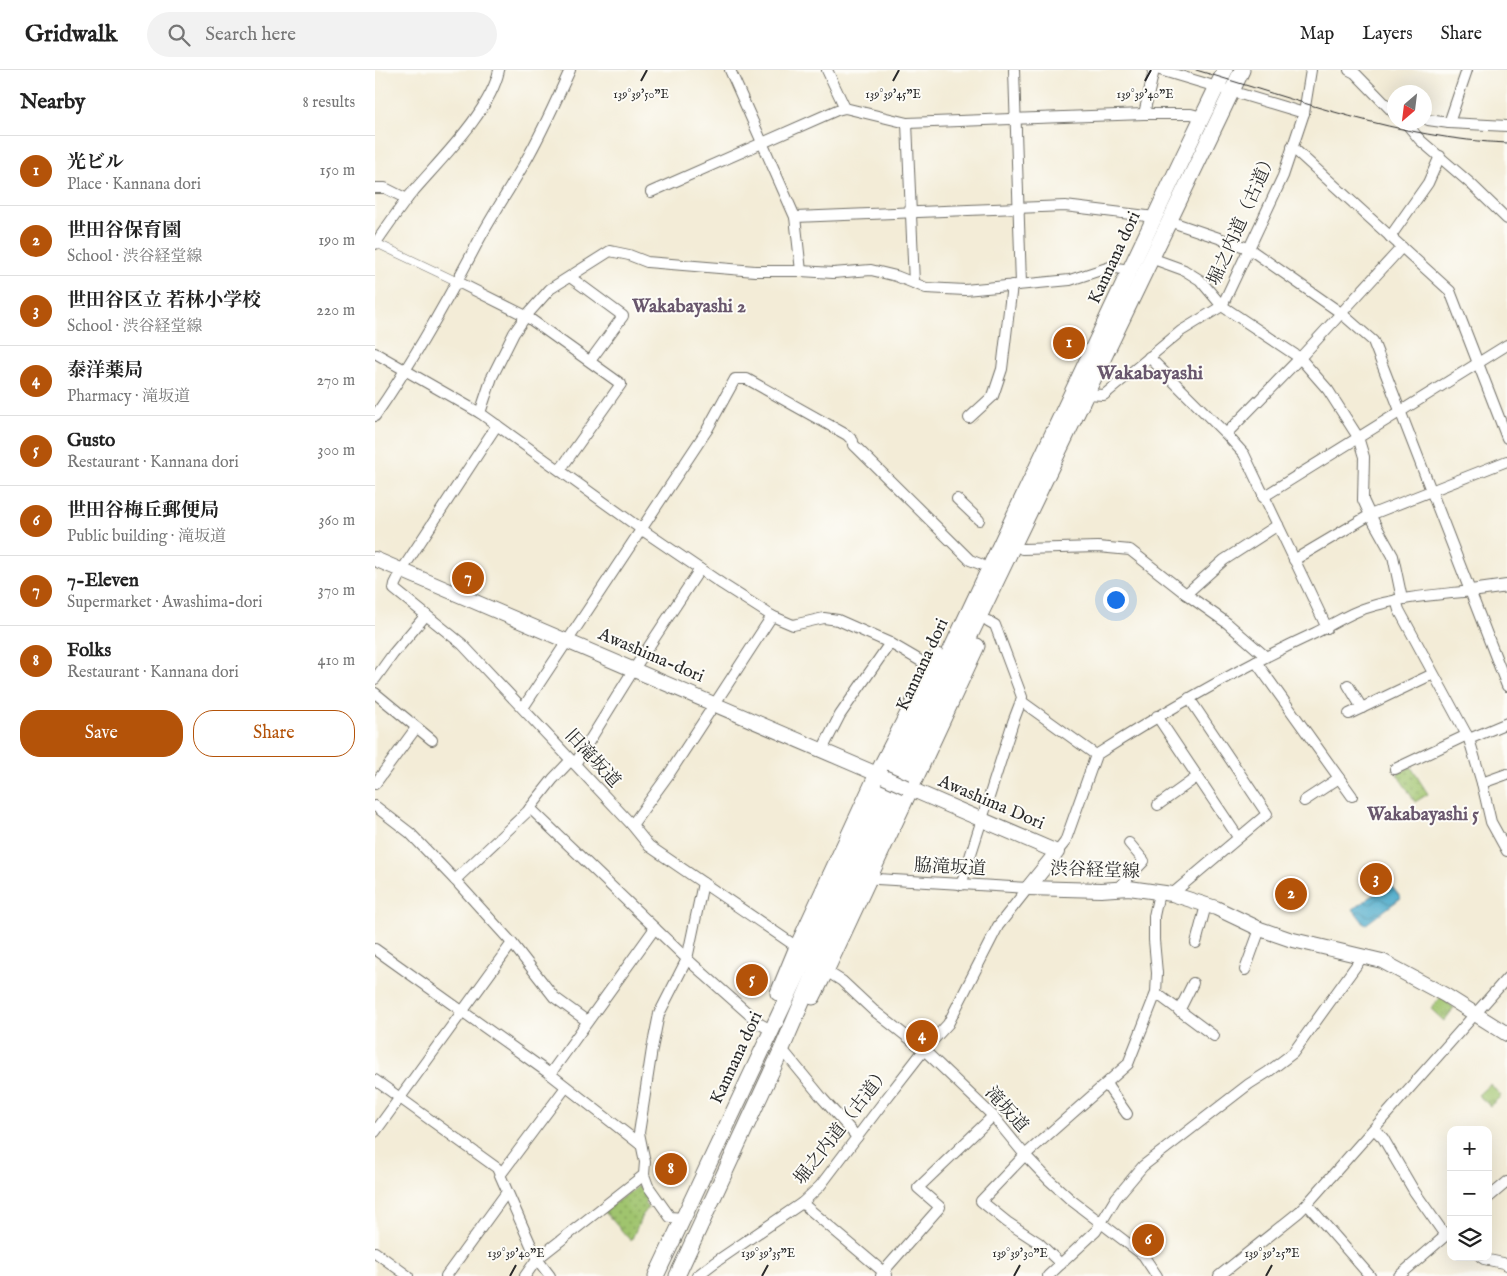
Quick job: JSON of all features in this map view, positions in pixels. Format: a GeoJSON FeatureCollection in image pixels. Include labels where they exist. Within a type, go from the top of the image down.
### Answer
{"type":"FeatureCollection","features":[{"type":"Feature","properties":{"kind":"main road","name":"Kannana dori"},"geometry":{"type":"LineString","coordinates":[[656,1276],[1130,270],[1162,219],[1225,70]]}},
{"type":"Feature","properties":{"kind":"main road","name":"Kannana dori"},"geometry":{"type":"LineString","coordinates":[[679,1276],[835,927],[1085,394],[1151,258],[1162,219],[1202,117],[1218,88],[1242,70]]}},
{"type":"Feature","properties":{"kind":"main road"},"geometry":{"type":"LineString","coordinates":[[787,1036],[802,1018],[871,877],[908,788],[1040,511],[1049,472]]}},
{"type":"Feature","properties":{"kind":"main road"},"geometry":{"type":"LineString","coordinates":[[771,1030],[778,995],[797,947],[881,776],[998,526],[1029,484]]}},
{"type":"Feature","properties":{"kind":"main road","name":"Awashima-dori"},"geometry":{"type":"LineString","coordinates":[[375,559],[908,788]]}},
{"type":"Feature","properties":{"kind":"main road","name":"Awashima Dori"},"geometry":{"type":"LineString","coordinates":[[908,788],[1057,852]]}},
{"type":"Feature","properties":{"kind":"main road","name":"渋谷経堂線"},"geometry":{"type":"LineString","coordinates":[[1028,888],[1057,852]]}},
{"type":"Feature","properties":{"kind":"main road","name":"渋谷経堂線"},"geometry":{"type":"LineString","coordinates":[[1028,888],[1129,888],[1166,894],[1206,905],[1260,929],[1289,939],[1383,961],[1445,995],[1507,1034]]}},
{"type":"Feature","properties":{"kind":"street"},"geometry":{"type":"LineString","coordinates":[[499,70],[497,82],[489,98],[471,124],[407,199],[375,243],[526,316],[621,384],[559,470]]}},
{"type":"Feature","properties":{"kind":"street"},"geometry":{"type":"LineString","coordinates":[[375,416],[406,372],[458,282],[480,239],[529,156],[570,70]]}},
{"type":"Feature","properties":{"kind":"street"},"geometry":{"type":"LineString","coordinates":[[730,70],[795,217],[801,271]]}},
{"type":"Feature","properties":{"kind":"street"},"geometry":{"type":"LineString","coordinates":[[827,70],[845,108]]}},
{"type":"Feature","properties":{"kind":"street"},"geometry":{"type":"LineString","coordinates":[[969,418],[993,396],[1002,370],[1017,284],[1018,208],[1014,70]]}},
{"type":"Feature","properties":{"kind":"street"},"geometry":{"type":"LineString","coordinates":[[1144,114],[1154,70]]}},
{"type":"Feature","properties":{"kind":"street"},"geometry":{"type":"LineString","coordinates":[[1160,70],[1304,113]]}},
{"type":"Feature","properties":{"kind":"street","name":"堀之内道（古道）"},"geometry":{"type":"LineString","coordinates":[[1085,394],[1104,395],[1181,331],[1222,306],[1283,176],[1304,113],[1311,70]]}},
{"type":"Feature","properties":{"kind":"street"},"geometry":{"type":"LineString","coordinates":[[1349,70],[1355,73],[1387,105]]}},
{"type":"Feature","properties":{"kind":"street"},"geometry":{"type":"LineString","coordinates":[[1449,123],[1467,70]]}},
{"type":"Feature","properties":{"kind":"street"},"geometry":{"type":"LineString","coordinates":[[651,192],[845,108],[907,123],[1144,114],[1191,114],[1202,117]]}},
{"type":"Feature","properties":{"kind":"street"},"geometry":{"type":"LineString","coordinates":[[1432,121],[1470,126],[1507,126]]}},
{"type":"Feature","properties":{"kind":"street"},"geometry":{"type":"LineString","coordinates":[[907,123],[914,282]]}},
{"type":"Feature","properties":{"kind":"street"},"geometry":{"type":"LineString","coordinates":[[1412,130],[1420,140],[1440,156],[1507,219]]}},
{"type":"Feature","properties":{"kind":"street"},"geometry":{"type":"LineString","coordinates":[[1292,147],[1450,292],[1507,438]]}},
{"type":"Feature","properties":{"kind":"street"},"geometry":{"type":"LineString","coordinates":[[1390,237],[1427,184],[1440,156]]}},
{"type":"Feature","properties":{"kind":"street"},"geometry":{"type":"LineString","coordinates":[[375,188],[385,188],[407,199]]}},
{"type":"Feature","properties":{"kind":"street"},"geometry":{"type":"LineString","coordinates":[[795,217],[1065,206],[1162,219],[1248,248],[1341,313],[1373,341],[1507,686]]}},
{"type":"Feature","properties":{"kind":"street"},"geometry":{"type":"LineString","coordinates":[[1226,434],[1300,358],[1402,248]]}},
{"type":"Feature","properties":{"kind":"street"},"geometry":{"type":"LineString","coordinates":[[480,413],[492,377],[514,333],[526,316],[550,289],[610,251],[629,255],[647,262],[755,271],[833,273],[871,270],[914,282],[926,288],[965,290],[1070,280],[1110,267],[1130,270]]}},
{"type":"Feature","properties":{"kind":"street"},"geometry":{"type":"LineString","coordinates":[[1151,258],[1184,270],[1200,280],[1222,306],[1300,358],[1328,390],[1359,437],[1364,458],[1363,500],[1393,556],[1399,610],[1468,737],[1491,822],[1507,851]]}},
{"type":"Feature","properties":{"kind":"street"},"geometry":{"type":"LineString","coordinates":[[570,277],[623,316],[590,361]]}},
{"type":"Feature","properties":{"kind":"street"},"geometry":{"type":"LineString","coordinates":[[1263,496],[1507,346]]}},
{"type":"Feature","properties":{"kind":"street"},"geometry":{"type":"LineString","coordinates":[[375,353],[480,413],[641,529],[772,616],[793,624],[824,618],[839,620],[890,643],[931,667]]}},
{"type":"Feature","properties":{"kind":"street"},"geometry":{"type":"LineString","coordinates":[[1149,357],[1226,434],[1243,454],[1327,628]]}},
{"type":"Feature","properties":{"kind":"street"},"geometry":{"type":"LineString","coordinates":[[523,708],[707,430],[735,379],[747,379],[847,435],[947,538],[965,553],[970,560],[980,564]]}},
{"type":"Feature","properties":{"kind":"street"},"geometry":{"type":"LineString","coordinates":[[402,570],[497,425]]}},
{"type":"Feature","properties":{"kind":"street"},"geometry":{"type":"LineString","coordinates":[[1294,560],[1370,515],[1507,461]]}},
{"type":"Feature","properties":{"kind":"street"},"geometry":{"type":"LineString","coordinates":[[957,499],[979,520]]}},
{"type":"Feature","properties":{"kind":"street"},"geometry":{"type":"LineString","coordinates":[[1185,594],[1224,560],[1278,525]]}},
{"type":"Feature","properties":{"kind":"street"},"geometry":{"type":"LineString","coordinates":[[1022,549],[1098,547],[1130,550],[1185,594],[1227,623],[1265,656]]}},
{"type":"Feature","properties":{"kind":"street"},"geometry":{"type":"LineString","coordinates":[[455,880],[530,808],[553,779],[573,762],[700,569]]}},
{"type":"Feature","properties":{"kind":"street","name":"旧滝坂道"},"geometry":{"type":"LineString","coordinates":[[402,570],[394,589],[462,644],[632,825],[649,846],[797,947]]}},
{"type":"Feature","properties":{"kind":"street"},"geometry":{"type":"LineString","coordinates":[[1057,852],[1065,842],[1096,755],[1157,716],[1265,656],[1327,628],[1364,608],[1399,600],[1507,586]]}},
{"type":"Feature","properties":{"kind":"street"},"geometry":{"type":"LineString","coordinates":[[375,679],[393,654],[426,615]]}},
{"type":"Feature","properties":{"kind":"street"},"geometry":{"type":"LineString","coordinates":[[632,825],[669,774],[772,616]]}},
{"type":"Feature","properties":{"kind":"street"},"geometry":{"type":"LineString","coordinates":[[961,885],[1022,697],[995,625],[988,622]]}},
{"type":"Feature","properties":{"kind":"street"},"geometry":{"type":"LineString","coordinates":[[822,750],[840,714],[890,643]]}},
{"type":"Feature","properties":{"kind":"street"},"geometry":{"type":"LineString","coordinates":[[1256,662],[1352,796]]}},
{"type":"Feature","properties":{"kind":"street"},"geometry":{"type":"LineString","coordinates":[[1349,714],[1433,674]]}},
{"type":"Feature","properties":{"kind":"street"},"geometry":{"type":"LineString","coordinates":[[1348,685],[1362,708]]}},
{"type":"Feature","properties":{"kind":"street"},"geometry":{"type":"LineString","coordinates":[[375,693],[432,740]]}},
{"type":"Feature","properties":{"kind":"street"},"geometry":{"type":"LineString","coordinates":[[1061,1264],[1039,1243],[1007,1222],[981,1201],[1025,1155],[1128,1064],[1156,993],[1157,973],[1153,940],[1154,916],[1166,894],[1267,814],[1189,698]]}},
{"type":"Feature","properties":{"kind":"street"},"geometry":{"type":"LineString","coordinates":[[1021,701],[1096,755]]}},
{"type":"Feature","properties":{"kind":"street"},"geometry":{"type":"LineString","coordinates":[[1157,716],[1238,837]]}},
{"type":"Feature","properties":{"kind":"street"},"geometry":{"type":"LineString","coordinates":[[1395,769],[1468,737],[1507,723]]}},
{"type":"Feature","properties":{"kind":"street"},"geometry":{"type":"LineString","coordinates":[[375,784],[416,728]]}},
{"type":"Feature","properties":{"kind":"street"},"geometry":{"type":"LineString","coordinates":[[1482,783],[1507,774]]}},
{"type":"Feature","properties":{"kind":"street"},"geometry":{"type":"LineString","coordinates":[[1158,805],[1197,777]]}},
{"type":"Feature","properties":{"kind":"street"},"geometry":{"type":"LineString","coordinates":[[1304,801],[1339,778]]}},
{"type":"Feature","properties":{"kind":"street"},"geometry":{"type":"LineString","coordinates":[[375,806],[410,833],[455,880],[512,942],[554,997],[587,1021]]}},
{"type":"Feature","properties":{"kind":"street"},"geometry":{"type":"LineString","coordinates":[[530,808],[687,959],[760,1024],[771,1030]]}},
{"type":"Feature","properties":{"kind":"street"},"geometry":{"type":"LineString","coordinates":[[1117,889],[1144,861],[1129,843]]}},
{"type":"Feature","properties":{"kind":"street","name":"脇滝坂道"},"geometry":{"type":"LineString","coordinates":[[871,877],[961,885],[1028,888]]}},
{"type":"Feature","properties":{"kind":"street"},"geometry":{"type":"LineString","coordinates":[[683,1218],[670,1217],[648,1186],[644,1175],[645,1162],[639,1133],[659,1014],[687,959],[703,883]]}},
{"type":"Feature","properties":{"kind":"street","name":"堀之内道（古道）"},"geometry":{"type":"LineString","coordinates":[[697,1276],[713,1263],[802,1203],[820,1186],[924,1050],[947,1024],[998,926],[1028,888]]}},
{"type":"Feature","properties":{"kind":"street"},"geometry":{"type":"LineString","coordinates":[[1196,943],[1206,905]]}},
{"type":"Feature","properties":{"kind":"street"},"geometry":{"type":"LineString","coordinates":[[550,1074],[655,928]]}},
{"type":"Feature","properties":{"kind":"street"},"geometry":{"type":"LineString","coordinates":[[1245,970],[1260,929]]}},
{"type":"Feature","properties":{"kind":"street"},"geometry":{"type":"LineString","coordinates":[[375,1132],[512,942]]}},
{"type":"Feature","properties":{"kind":"street"},"geometry":{"type":"LineString","coordinates":[[375,949],[550,1074],[641,1145]]}},
{"type":"Feature","properties":{"kind":"street"},"geometry":{"type":"LineString","coordinates":[[1048,1276],[1096,1231],[1102,1224],[1116,1198],[1143,1166],[1249,1084],[1293,1053],[1363,956]]}},
{"type":"Feature","properties":{"kind":"street","name":"滝坂道"},"geometry":{"type":"LineString","coordinates":[[826,971],[842,981],[873,1010],[924,1050],[993,1116],[1025,1155],[1071,1200],[1143,1255],[1157,1276]]}},
{"type":"Feature","properties":{"kind":"street"},"geometry":{"type":"LineString","coordinates":[[1219,1276],[1307,1204],[1507,978]]}},
{"type":"Feature","properties":{"kind":"street"},"geometry":{"type":"LineString","coordinates":[[1179,1011],[1193,983]]}},
{"type":"Feature","properties":{"kind":"street"},"geometry":{"type":"LineString","coordinates":[[1156,993],[1215,1036]]}},
{"type":"Feature","properties":{"kind":"street"},"geometry":{"type":"LineString","coordinates":[[781,1051],[786,1054],[857,1137]]}},
{"type":"Feature","properties":{"kind":"street"},"geometry":{"type":"LineString","coordinates":[[375,1080],[497,1168],[537,1259],[550,1276]]}},
{"type":"Feature","properties":{"kind":"street"},"geometry":{"type":"LineString","coordinates":[[1106,1084],[1127,1114]]}},
{"type":"Feature","properties":{"kind":"street"},"geometry":{"type":"LineString","coordinates":[[501,1174],[567,1087]]}},
{"type":"Feature","properties":{"kind":"street"},"geometry":{"type":"LineString","coordinates":[[802,1203],[884,1275],[940,1207],[918,1188],[993,1116]]}},
{"type":"Feature","properties":{"kind":"street"},"geometry":{"type":"LineString","coordinates":[[1374,1129],[1383,1138],[1414,1191],[1447,1230]]}},
{"type":"Feature","properties":{"kind":"street"},"geometry":{"type":"LineString","coordinates":[[525,1276],[537,1259],[644,1175]]}},
{"type":"Feature","properties":{"kind":"street"},"geometry":{"type":"LineString","coordinates":[[1492,1195],[1507,1182]]}},
{"type":"Feature","properties":{"kind":"street"},"geometry":{"type":"LineString","coordinates":[[446,1276],[507,1192]]}},
{"type":"Feature","properties":{"kind":"street"},"geometry":{"type":"LineString","coordinates":[[1307,1204],[1370,1276]]}},
{"type":"Feature","properties":{"kind":"street"},"geometry":{"type":"LineString","coordinates":[[1399,1276],[1447,1234]]}},
{"type":"Feature","properties":{"kind":"street"},"geometry":{"type":"LineString","coordinates":[[375,1252],[408,1276]]}},
{"type":"Feature","properties":{"kind":"street"},"geometry":{"type":"LineString","coordinates":[[1492,1261],[1507,1265]]}},
{"type":"Feature","properties":{"kind":"green space"},"geometry":{"type":"Polygon","coordinates":[[[1411,767],[1428,794],[1415,802],[1397,774],[1411,767]]]}},
{"type":"Feature","properties":{"kind":"green space"},"geometry":{"type":"Polygon","coordinates":[[[1441,997],[1454,1008],[1444,1021],[1431,1009],[1441,997]]]}},
{"type":"Feature","properties":{"kind":"green space"},"geometry":{"type":"Polygon","coordinates":[[[1490,1084],[1501,1096],[1490,1106],[1478,1095],[1490,1084]]]}},
{"type":"Feature","properties":{"kind":"green space"},"geometry":{"type":"Polygon","coordinates":[[[638,1186],[648,1199],[644,1203],[648,1208],[642,1216],[631,1241],[604,1211],[638,1186]]]}},
{"type":"Feature","properties":{"kind":"water"},"geometry":{"type":"Polygon","coordinates":[[[1390,884],[1401,898],[1365,925],[1353,909],[1390,884]]]}},
{"type":"Feature","properties":{"kind":"tram line"},"geometry":{"type":"LineString","coordinates":[[1196,70],[1388,126],[1467,140],[1507,143]]}},
{"type":"Feature","properties":{"kind":"place","name":"光ビル"},"geometry":{"type":"Point","coordinates":[1069,343]}},
{"type":"Feature","properties":{"kind":"place","name":"7-Eleven"},"geometry":{"type":"Point","coordinates":[468,578]}},
{"type":"Feature","properties":{"kind":"place","name":"世田谷区立 若林小学校"},"geometry":{"type":"Point","coordinates":[1376,879]}},
{"type":"Feature","properties":{"kind":"place","name":"世田谷保育園"},"geometry":{"type":"Point","coordinates":[1291,894]}},
{"type":"Feature","properties":{"kind":"place","name":"Gusto"},"geometry":{"type":"Point","coordinates":[752,980]}},
{"type":"Feature","properties":{"kind":"place","name":"泰洋薬局"},"geometry":{"type":"Point","coordinates":[922,1036]}},
{"type":"Feature","properties":{"kind":"place","name":"Folks"},"geometry":{"type":"Point","coordinates":[671,1169]}},
{"type":"Feature","properties":{"kind":"place","name":"世田谷梅丘郵便局"},"geometry":{"type":"Point","coordinates":[1148,1240]}},
{"type":"Feature","properties":{"kind":"district","name":"Wakabayashi 2"},"geometry":{"type":"Point","coordinates":[689,307]}},
{"type":"Feature","properties":{"kind":"district","name":"Wakabayashi"},"geometry":{"type":"Point","coordinates":[1150,373]}},
{"type":"Feature","properties":{"kind":"district","name":"Wakabayashi 5"},"geometry":{"type":"Point","coordinates":[1423,815]}}]}
